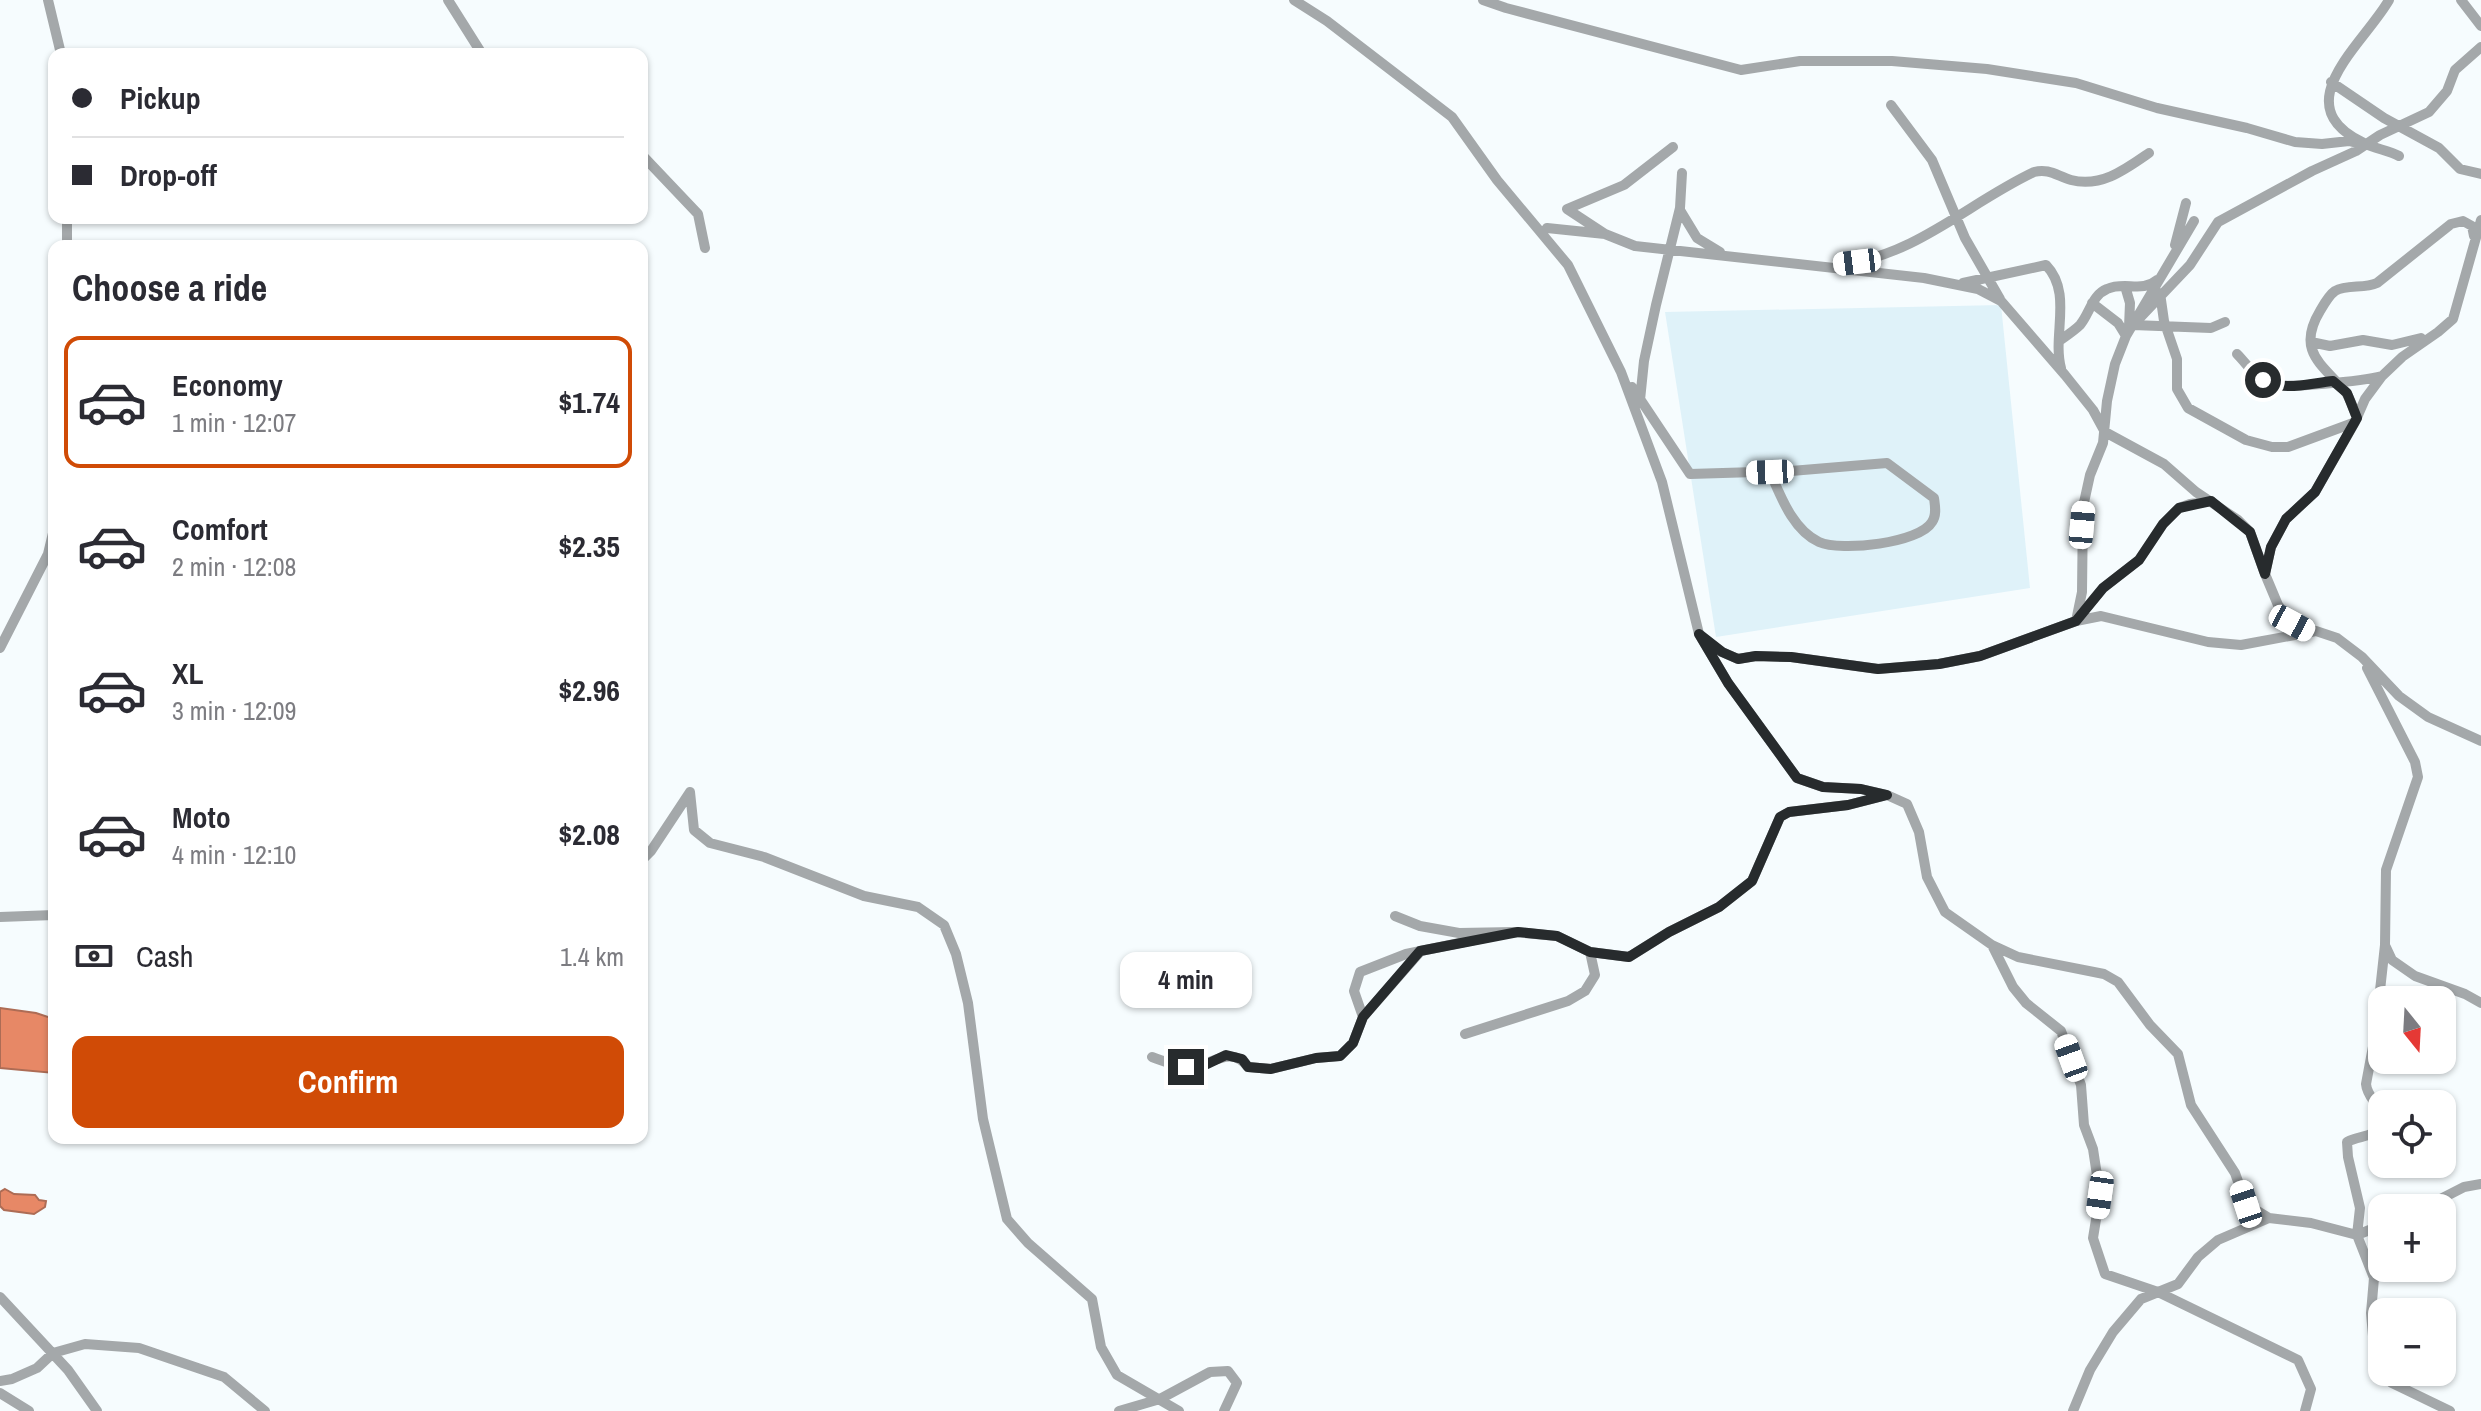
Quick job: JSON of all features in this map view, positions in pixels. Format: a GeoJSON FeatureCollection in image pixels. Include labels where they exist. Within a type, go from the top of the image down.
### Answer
{"type":"FeatureCollection","features":[{"type":"Feature","properties":{"kind":"street"},"geometry":{"type":"LineString","coordinates":[[48,0],[60,48]]}},
{"type":"Feature","properties":{"kind":"street"},"geometry":{"type":"LineString","coordinates":[[448,0],[478,48]]}},
{"type":"Feature","properties":{"kind":"street"},"geometry":{"type":"LineString","coordinates":[[1294,0],[1388,66],[1452,117],[1497,180],[1568,265],[1621,372],[1662,482],[1699,634],[1728,683],[1797,778],[1823,787],[1861,789],[1887,795],[1907,804],[1919,832],[1927,877],[1945,912],[1992,945],[2018,957],[2104,974],[2118,982],[2150,1025],[2178,1054],[2191,1105],[2235,1173],[2246,1204],[2269,1218],[2311,1223],[2357,1235],[2368,1231]]}},
{"type":"Feature","properties":{"kind":"street"},"geometry":{"type":"LineString","coordinates":[[1483,0],[1741,70],[1800,61],[1877,61],[1987,69],[2076,83],[2157,108],[2295,142],[2322,144],[2349,141],[2399,156]]}},
{"type":"Feature","properties":{"kind":"street"},"geometry":{"type":"LineString","coordinates":[[2365,145],[2334,118],[2330,106],[2331,82],[2389,0]]}},
{"type":"Feature","properties":{"kind":"street"},"geometry":{"type":"LineString","coordinates":[[2461,0],[2481,26]]}},
{"type":"Feature","properties":{"kind":"street"},"geometry":{"type":"LineString","coordinates":[[2129,331],[2190,265],[2218,222],[2429,112],[2447,91],[2455,70],[2481,47]]}},
{"type":"Feature","properties":{"kind":"street"},"geometry":{"type":"LineString","coordinates":[[2331,82],[2384,118],[2439,148],[2460,169],[2481,174]]}},
{"type":"Feature","properties":{"kind":"street"},"geometry":{"type":"LineString","coordinates":[[1891,105],[1932,160],[1956,219],[2001,301],[2093,410],[2105,432],[2164,464],[2250,532],[2278,605],[2292,623],[2309,632]]}},
{"type":"Feature","properties":{"kind":"street"},"geometry":{"type":"LineString","coordinates":[[1673,147],[1624,185],[1567,209],[1605,234],[1635,246],[1961,284],[2001,301]]}},
{"type":"Feature","properties":{"kind":"street"},"geometry":{"type":"LineString","coordinates":[[1826,266],[1881,256],[1956,219],[1996,192],[2034,172],[2049,171],[2074,181],[2098,180],[2121,173],[2149,153]]}},
{"type":"Feature","properties":{"kind":"street"},"geometry":{"type":"LineString","coordinates":[[648,161],[698,214],[705,248]]}},
{"type":"Feature","properties":{"kind":"street"},"geometry":{"type":"LineString","coordinates":[[1640,400],[1644,361],[1680,208],[1682,173]]}},
{"type":"Feature","properties":{"kind":"street"},"geometry":{"type":"LineString","coordinates":[[2175,251],[2175,239],[2186,203]]}},
{"type":"Feature","properties":{"kind":"street"},"geometry":{"type":"LineString","coordinates":[[1680,208],[1697,238],[1728,257]]}},
{"type":"Feature","properties":{"kind":"street"},"geometry":{"type":"LineString","coordinates":[[2265,574],[2271,547],[2286,519],[2315,492],[2365,399],[2382,376],[2402,357],[2453,319],[2481,220]]}},
{"type":"Feature","properties":{"kind":"street"},"geometry":{"type":"LineString","coordinates":[[2076,621],[2082,592],[2083,507],[2105,432],[2107,401],[2115,364],[2129,331],[2194,221]]}},
{"type":"Feature","properties":{"kind":"street"},"geometry":{"type":"LineString","coordinates":[[2356,420],[2347,393],[2316,360],[2311,342],[2313,325],[2332,292],[2377,283],[2451,224],[2469,223],[2475,238]]}},
{"type":"Feature","properties":{"kind":"street"},"geometry":{"type":"LineString","coordinates":[[1547,228],[1605,234]]}},
{"type":"Feature","properties":{"kind":"street"},"geometry":{"type":"LineString","coordinates":[[1961,284],[2046,265],[2053,273],[2059,293],[2058,359],[2062,371]]}},
{"type":"Feature","properties":{"kind":"street"},"geometry":{"type":"LineString","coordinates":[[2162,276],[2159,297],[2165,326],[2174,347],[2177,389],[2188,408],[2246,440],[2272,447],[2288,447],[2356,420]]}},
{"type":"Feature","properties":{"kind":"street"},"geometry":{"type":"LineString","coordinates":[[2059,341],[2081,324],[2092,303],[2107,289],[2125,286],[2144,288],[2162,276]]}},
{"type":"Feature","properties":{"kind":"street"},"geometry":{"type":"LineString","coordinates":[[2125,286],[2130,310],[2129,331]]}},
{"type":"Feature","properties":{"kind":"street"},"geometry":{"type":"LineString","coordinates":[[2092,303],[2129,331],[2165,326],[2211,328],[2225,322]]}},
{"type":"Feature","properties":{"kind":"street"},"geometry":{"type":"LineString","coordinates":[[2311,342],[2330,346],[2363,340],[2392,345],[2438,332]]}},
{"type":"Feature","properties":{"kind":"street"},"geometry":{"type":"LineString","coordinates":[[2237,354],[2268,384],[2304,386],[2382,376]]}},
{"type":"Feature","properties":{"kind":"street"},"geometry":{"type":"LineString","coordinates":[[1621,372],[1690,474],[1770,472],[1887,463],[1934,498],[1935,514],[1931,525],[1921,532],[1884,543],[1840,547],[1818,542],[1799,526],[1783,502],[1770,472]]}},
{"type":"Feature","properties":{"kind":"street"},"geometry":{"type":"LineString","coordinates":[[2076,621],[2103,588],[2139,560],[2163,524],[2179,508],[2211,501]]}},
{"type":"Feature","properties":{"kind":"street"},"geometry":{"type":"LineString","coordinates":[[0,648],[48,554]]}},
{"type":"Feature","properties":{"kind":"street"},"geometry":{"type":"LineString","coordinates":[[1699,634],[1722,652],[1738,659],[1791,657],[1878,669],[1939,664],[1980,656],[2076,621],[2101,616],[2208,642],[2241,645],[2316,631],[2337,638],[2362,657],[2399,696],[2428,717],[2481,741]]}},
{"type":"Feature","properties":{"kind":"street"},"geometry":{"type":"LineString","coordinates":[[2362,657],[2415,762],[2418,777],[2386,870],[2385,945],[2375,1036],[2366,1084],[2368,1093]]}},
{"type":"Feature","properties":{"kind":"street"},"geometry":{"type":"LineString","coordinates":[[648,854],[690,792],[694,830],[710,843],[764,857],[864,896],[918,907],[944,925],[956,954],[968,1003],[983,1119],[1007,1219],[1028,1243],[1092,1299],[1101,1347],[1117,1375],[1179,1411]]}},
{"type":"Feature","properties":{"kind":"street"},"geometry":{"type":"LineString","coordinates":[[1395,916],[1420,926],[1459,933],[1518,932],[1557,936],[1590,952],[1629,957],[1669,932],[1719,907],[1752,881],[1780,817],[1789,812],[1848,805],[1887,795]]}},
{"type":"Feature","properties":{"kind":"street"},"geometry":{"type":"LineString","coordinates":[[0,917],[48,915]]}},
{"type":"Feature","properties":{"kind":"street"},"geometry":{"type":"LineString","coordinates":[[1363,1017],[1354,991],[1360,972],[1420,951],[1518,932]]}},
{"type":"Feature","properties":{"kind":"street"},"geometry":{"type":"LineString","coordinates":[[1992,945],[2013,987],[2026,1003],[2061,1031],[2081,1085],[2084,1125],[2093,1149],[2100,1195],[2093,1238],[2105,1274],[2158,1292],[2298,1360],[2311,1389],[2305,1411]]}},
{"type":"Feature","properties":{"kind":"street"},"geometry":{"type":"LineString","coordinates":[[2385,945],[2392,960],[2415,976],[2481,1003]]}},
{"type":"Feature","properties":{"kind":"street"},"geometry":{"type":"LineString","coordinates":[[1152,1057],[1186,1067],[1205,1065],[1226,1055],[1242,1059],[1248,1067],[1271,1069],[1316,1058],[1340,1056],[1353,1043],[1363,1017],[1420,951]]}},
{"type":"Feature","properties":{"kind":"street"},"geometry":{"type":"LineString","coordinates":[[1465,1034],[1568,1001],[1585,991],[1595,975],[1590,952]]}},
{"type":"Feature","properties":{"kind":"street"},"geometry":{"type":"LineString","coordinates":[[2368,1136],[2347,1142],[2360,1208],[2357,1235],[2374,1278],[2371,1313],[2376,1370],[2392,1383],[2450,1411]]}},
{"type":"Feature","properties":{"kind":"street"},"geometry":{"type":"LineString","coordinates":[[2450,1194],[2464,1187],[2481,1184]]}},
{"type":"Feature","properties":{"kind":"street"},"geometry":{"type":"LineString","coordinates":[[2073,1411],[2090,1370],[2113,1332],[2141,1299],[2178,1284],[2198,1257],[2218,1240],[2269,1218]]}},
{"type":"Feature","properties":{"kind":"street"},"geometry":{"type":"LineString","coordinates":[[0,1297],[53,1353],[97,1411]]}},
{"type":"Feature","properties":{"kind":"street"},"geometry":{"type":"LineString","coordinates":[[0,1381],[37,1368],[53,1353],[85,1344],[139,1348],[224,1377],[265,1411]]}},
{"type":"Feature","properties":{"kind":"street"},"geometry":{"type":"LineString","coordinates":[[1119,1411],[1160,1399],[1210,1372],[1228,1371],[1237,1383],[1224,1411]]}},
{"type":"Feature","properties":{"kind":"street"},"geometry":{"type":"LineString","coordinates":[[0,1393],[29,1411]]}},
{"type":"Feature","properties":{"kind":"shaded area"},"geometry":{"type":"Polygon","coordinates":[[[2001,305],[2030,588],[1716,637],[1665,312],[2001,305]]]}},
{"type":"Feature","properties":{"kind":"shaded area"},"geometry":{"type":"Polygon","coordinates":[[[0,1008],[48,1017],[48,1072],[0,1068],[0,1008]]]}},
{"type":"Feature","properties":{"kind":"shaded area"},"geometry":{"type":"Polygon","coordinates":[[[5,1189],[14,1194],[35,1195],[39,1200],[46,1201],[45,1207],[34,1214],[4,1210],[0,1206],[0,1192],[5,1189]]]}},
{"type":"Feature","properties":{"kind":"route"},"geometry":{"type":"LineString","coordinates":[[1186,1067],[1205,1065],[1226,1055],[1242,1059],[1248,1067],[1271,1069],[1316,1058],[1340,1056],[1353,1043],[1363,1017],[1420,951],[1518,932],[1557,936],[1590,952],[1629,957],[1669,932],[1719,907],[1752,881],[1780,817],[1789,812],[1848,805],[1887,795],[1861,789],[1823,787],[1797,778],[1728,683],[1699,634],[1722,652],[1738,659],[1791,657],[1878,669],[1939,664],[1980,656],[2076,621],[2103,588],[2139,560],[2163,524],[2179,508],[2211,501],[2250,532],[2265,574],[2271,547],[2286,519],[2315,492],[2357,418],[2347,393],[2333,381],[2292,386],[2268,384],[2263,380]]}}]}
